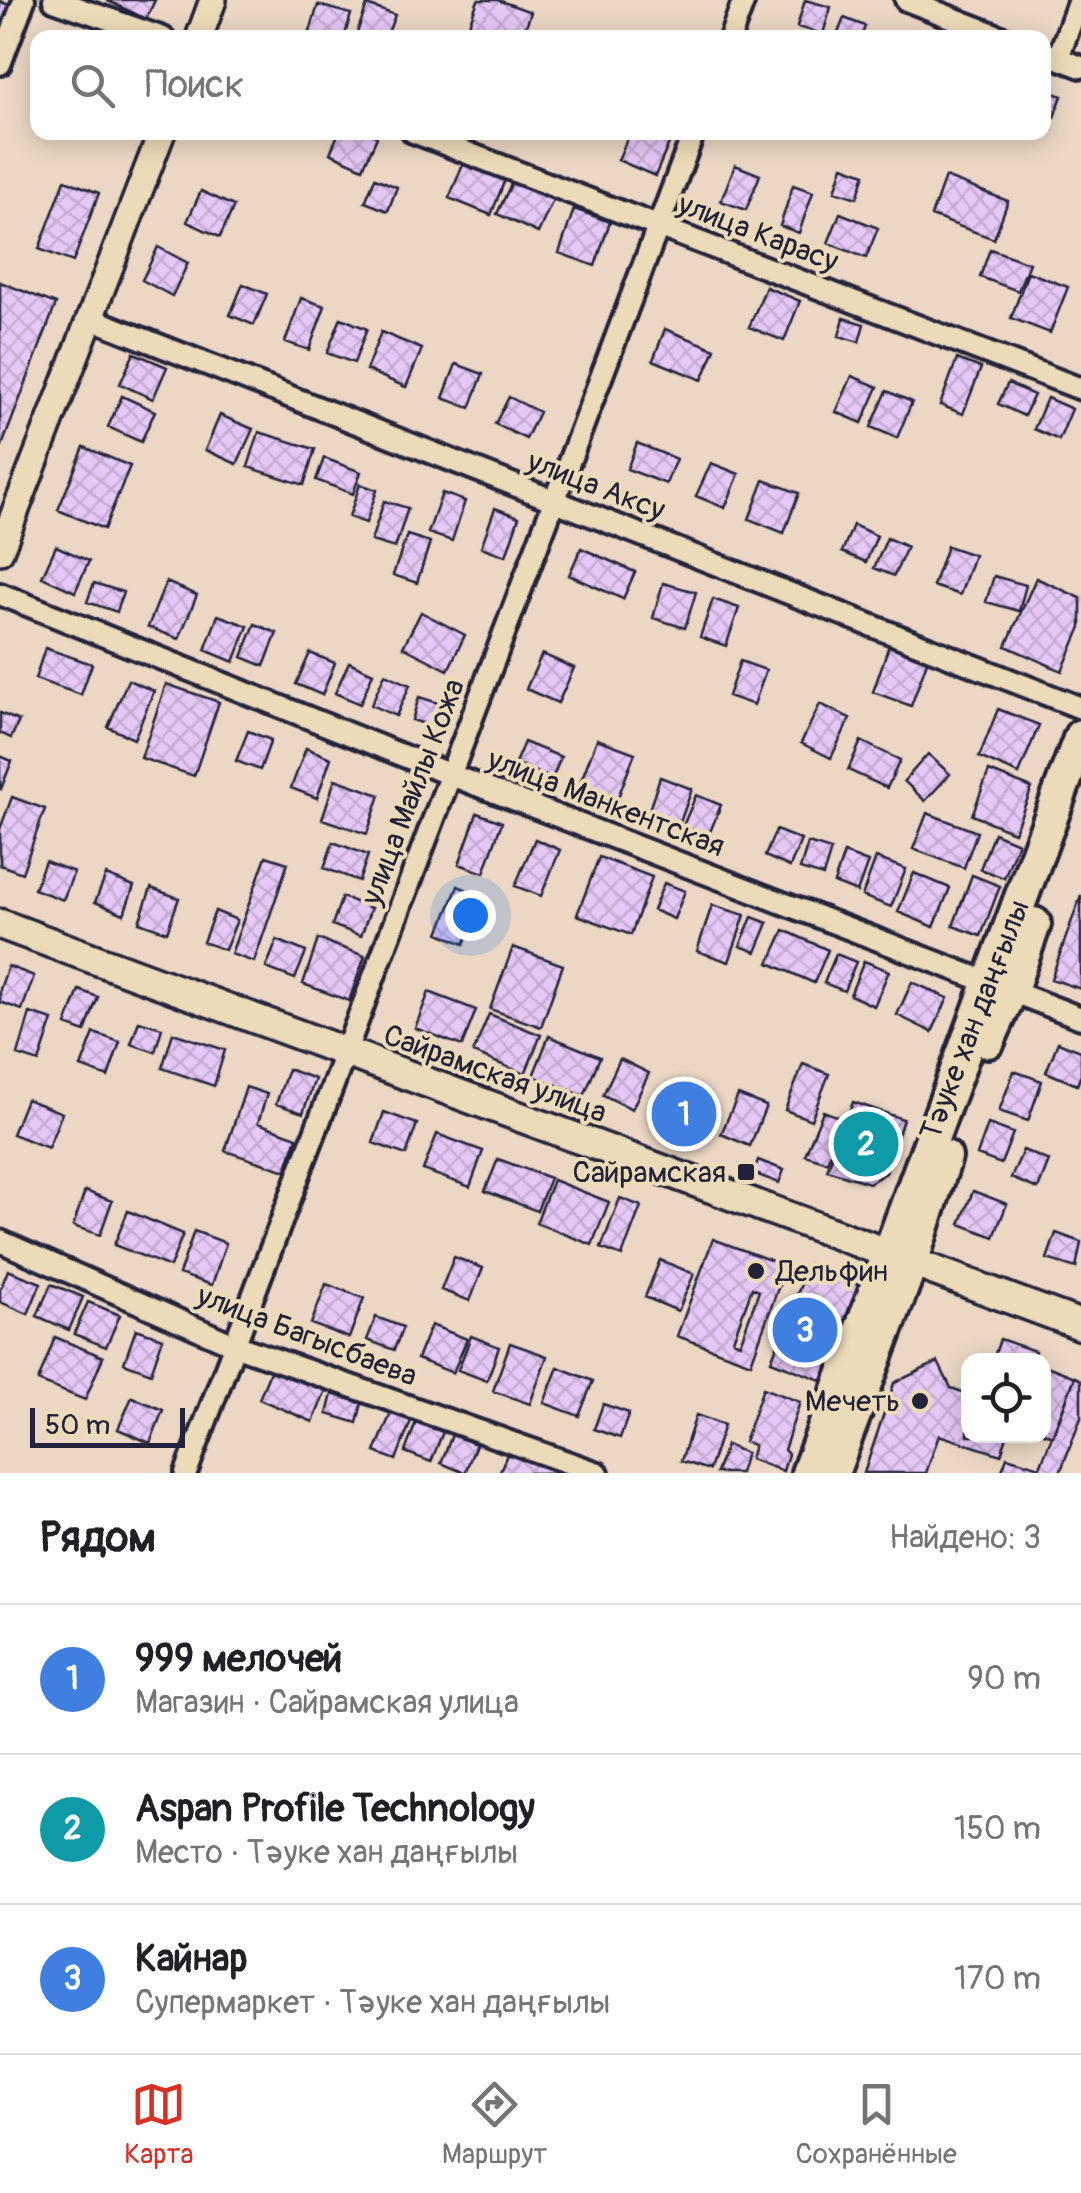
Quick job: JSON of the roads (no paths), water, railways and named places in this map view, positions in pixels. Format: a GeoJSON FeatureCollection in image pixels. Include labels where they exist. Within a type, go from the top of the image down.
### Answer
{"type":"FeatureCollection","features":[{"type":"Feature","properties":{"kind":"main road","name":"Тәуке хан даңғылы"},"geometry":{"type":"LineString","coordinates":[[808,1473],[974,1072],[1081,736]]}},
{"type":"Feature","properties":{"kind":"main road","name":"Тәуке хан даңғылы"},"geometry":{"type":"LineString","coordinates":[[999,988],[1081,790]]}},
{"type":"Feature","properties":{"kind":"main road","name":"Сайрамская улица"},"geometry":{"type":"LineString","coordinates":[[0,924],[1081,1326]]}},
{"type":"Feature","properties":{"kind":"main road","name":"Тәуке хан даңғылы"},"geometry":{"type":"LineString","coordinates":[[832,1473],[899,1258]]}},
{"type":"Feature","properties":{"kind":"street"},"geometry":{"type":"LineString","coordinates":[[0,64],[24,0]]}},
{"type":"Feature","properties":{"kind":"street"},"geometry":{"type":"LineString","coordinates":[[54,0],[140,30]]}},
{"type":"Feature","properties":{"kind":"street"},"geometry":{"type":"LineString","coordinates":[[202,30],[213,0]]}},
{"type":"Feature","properties":{"kind":"street"},"geometry":{"type":"LineString","coordinates":[[733,30],[744,0]]}},
{"type":"Feature","properties":{"kind":"street"},"geometry":{"type":"LineString","coordinates":[[906,0],[983,30]]}},
{"type":"Feature","properties":{"kind":"street"},"geometry":{"type":"LineString","coordinates":[[1079,0],[1051,55],[1081,67]]}},
{"type":"Feature","properties":{"kind":"street"},"geometry":{"type":"LineString","coordinates":[[0,551],[159,140]]}},
{"type":"Feature","properties":{"kind":"street","name":"улица Карасу"},"geometry":{"type":"LineString","coordinates":[[434,140],[1081,389]]}},
{"type":"Feature","properties":{"kind":"street","name":"улица Майлы Кожа"},"geometry":{"type":"LineString","coordinates":[[186,1473],[691,140]]}},
{"type":"Feature","properties":{"kind":"street","name":"улица Аксу"},"geometry":{"type":"LineString","coordinates":[[90,318],[1081,708]]}},
{"type":"Feature","properties":{"kind":"street","name":"улица Манкентская"},"geometry":{"type":"LineString","coordinates":[[0,594],[452,775],[1081,1018]]}},
{"type":"Feature","properties":{"kind":"street","name":"улица Багысбаева"},"geometry":{"type":"LineString","coordinates":[[0,1241],[234,1346],[598,1473]]}},
{"type":"Feature","properties":{"kind":"place","name":"999 мелочей"},"geometry":{"type":"Point","coordinates":[684,1114]}},
{"type":"Feature","properties":{"kind":"place","name":"Aspan Profile Technology"},"geometry":{"type":"Point","coordinates":[866,1144]}},
{"type":"Feature","properties":{"kind":"place","name":"Сайрамская"},"geometry":{"type":"Point","coordinates":[746,1172]}},
{"type":"Feature","properties":{"kind":"place","name":"Дельфин"},"geometry":{"type":"Point","coordinates":[756,1271]}},
{"type":"Feature","properties":{"kind":"place","name":"Кайнар"},"geometry":{"type":"Point","coordinates":[805,1330]}},
{"type":"Feature","properties":{"kind":"place","name":"Мечеть"},"geometry":{"type":"Point","coordinates":[920,1401]}}]}
